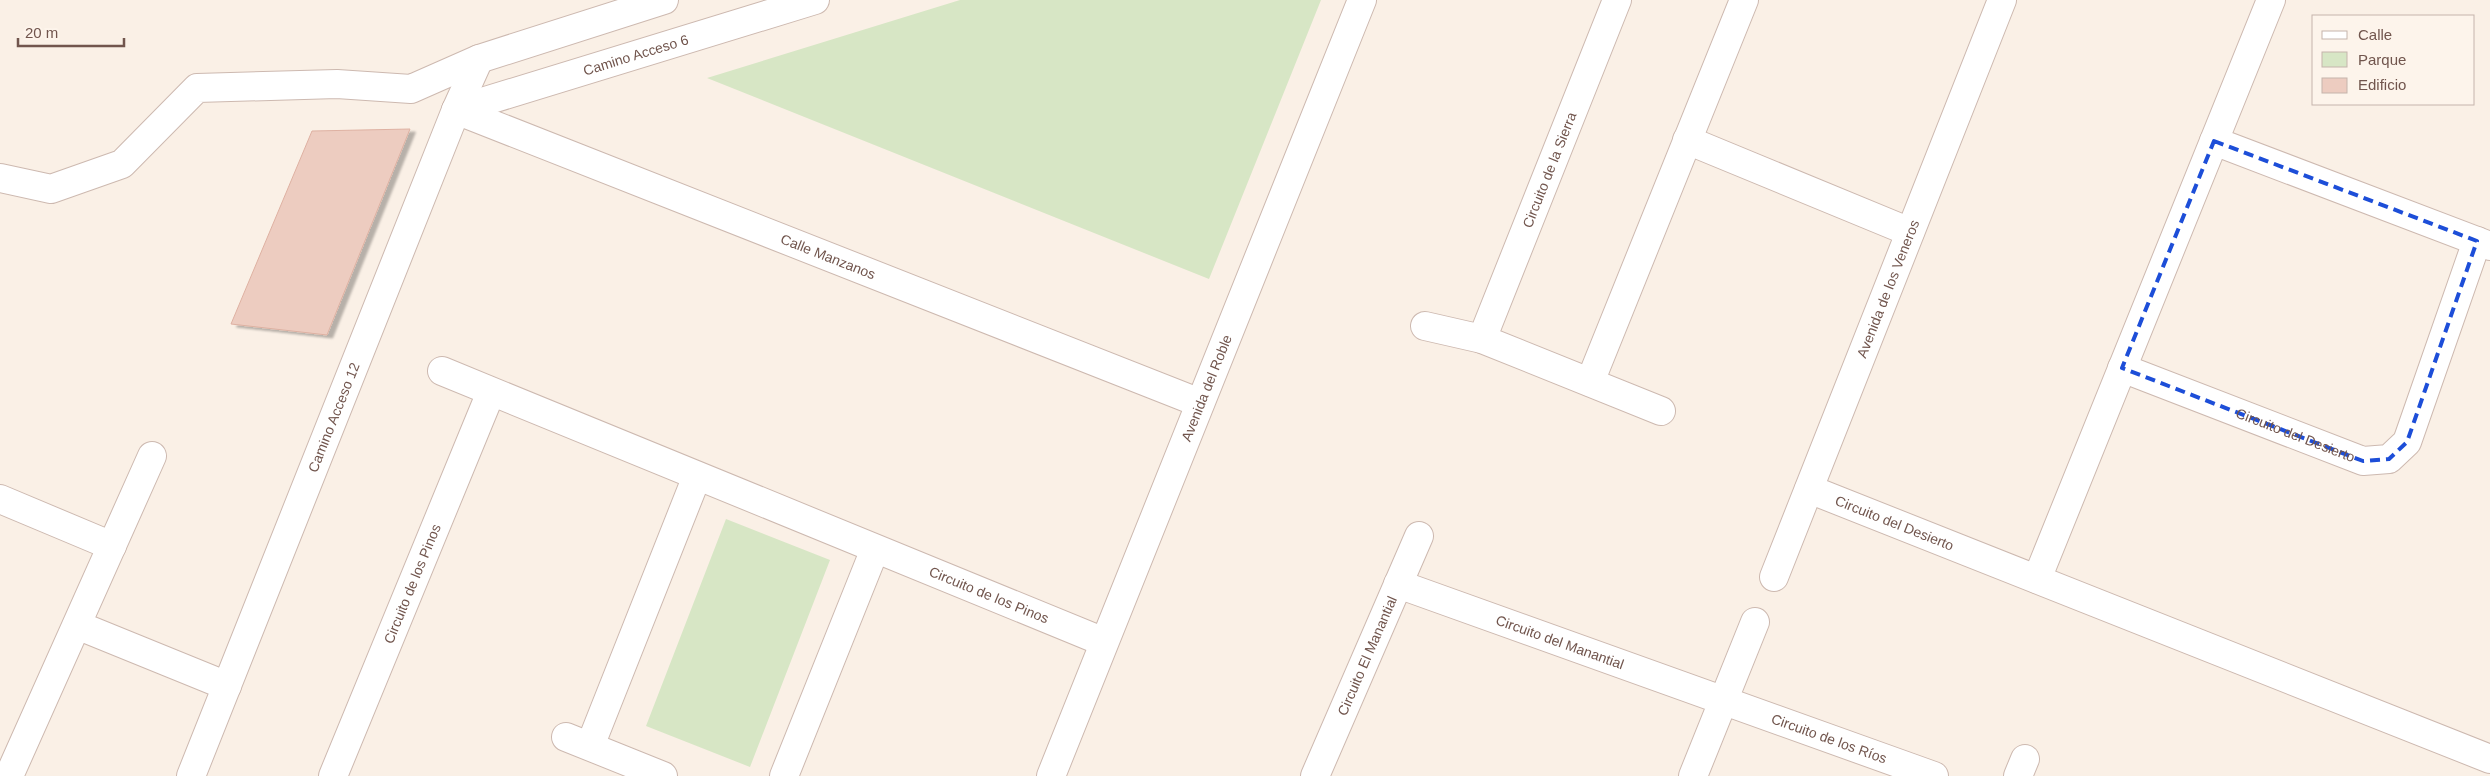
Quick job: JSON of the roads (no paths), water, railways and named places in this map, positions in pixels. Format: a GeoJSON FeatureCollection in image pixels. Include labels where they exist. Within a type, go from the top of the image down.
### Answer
{"type":"FeatureCollection","features":[{"type":"Feature","properties":{"kind":"street"},"geometry":{"type":"LineString","coordinates":[[0,178],[51,189],[122,164],[197,88],[337,84],[411,88],[479,59],[664,0]]}},
{"type":"Feature","properties":{"kind":"street","name":"Camino Acceso 6"},"geometry":{"type":"LineString","coordinates":[[456,110],[815,0]]}},
{"type":"Feature","properties":{"kind":"street","name":"Avenida del Roble"},"geometry":{"type":"LineString","coordinates":[[1050,776],[1362,0]]}},
{"type":"Feature","properties":{"kind":"street","name":"Circuito de la Sierra"},"geometry":{"type":"LineString","coordinates":[[1482,338],[1617,0]]}},
{"type":"Feature","properties":{"kind":"street"},"geometry":{"type":"LineString","coordinates":[[1590,382],[1744,0]]}},
{"type":"Feature","properties":{"kind":"street","name":"Avenida de los Veneros"},"geometry":{"type":"LineString","coordinates":[[1774,577],[2002,0]]}},
{"type":"Feature","properties":{"kind":"street"},"geometry":{"type":"LineString","coordinates":[[2036,579],[2271,0]]}},
{"type":"Feature","properties":{"kind":"street","name":"Camino Acceso 12"},"geometry":{"type":"LineString","coordinates":[[191,776],[456,110],[479,59]]}},
{"type":"Feature","properties":{"kind":"street","name":"Calle Manzanos"},"geometry":{"type":"LineString","coordinates":[[456,110],[1200,403]]}},
{"type":"Feature","properties":{"kind":"street"},"geometry":{"type":"LineString","coordinates":[[1687,140],[1910,232]]}},
{"type":"Feature","properties":{"kind":"street","name":"Circuito del Desierto"},"geometry":{"type":"LineString","coordinates":[[2122,368],[2362,461],[2389,458],[2407,442],[2484,243],[2214,141]]}},
{"type":"Feature","properties":{"kind":"street"},"geometry":{"type":"LineString","coordinates":[[1425,326],[1482,338],[1661,411]]}},
{"type":"Feature","properties":{"kind":"street","name":"Circuito de los Pinos"},"geometry":{"type":"LineString","coordinates":[[442,371],[1104,642]]}},
{"type":"Feature","properties":{"kind":"street","name":"Circuito de los Pinos"},"geometry":{"type":"LineString","coordinates":[[333,776],[492,392]]}},
{"type":"Feature","properties":{"kind":"street"},"geometry":{"type":"LineString","coordinates":[[9,776],[152,456]]}},
{"type":"Feature","properties":{"kind":"street"},"geometry":{"type":"LineString","coordinates":[[663,776],[578,742],[697,476]]}},
{"type":"Feature","properties":{"kind":"street","name":"Circuito del Desierto"},"geometry":{"type":"LineString","coordinates":[[1809,489],[2490,759]]}},
{"type":"Feature","properties":{"kind":"street"},"geometry":{"type":"LineString","coordinates":[[0,499],[112,546]]}},
{"type":"Feature","properties":{"kind":"street","name":"Circuito El Manantial"},"geometry":{"type":"LineString","coordinates":[[1315,776],[1419,536]]}},
{"type":"Feature","properties":{"kind":"street"},"geometry":{"type":"LineString","coordinates":[[784,776],[874,548]]}},
{"type":"Feature","properties":{"kind":"street","name":"Circuito del Manantial"},"geometry":{"type":"LineString","coordinates":[[1398,584],[1723,701]]}},
{"type":"Feature","properties":{"kind":"street"},"geometry":{"type":"LineString","coordinates":[[1693,776],[1755,622]]}},
{"type":"Feature","properties":{"kind":"street"},"geometry":{"type":"LineString","coordinates":[[76,625],[227,686]]}},
{"type":"Feature","properties":{"kind":"street","name":"Circuito de los Ríos"},"geometry":{"type":"LineString","coordinates":[[1723,701],[1934,776]]}}]}
